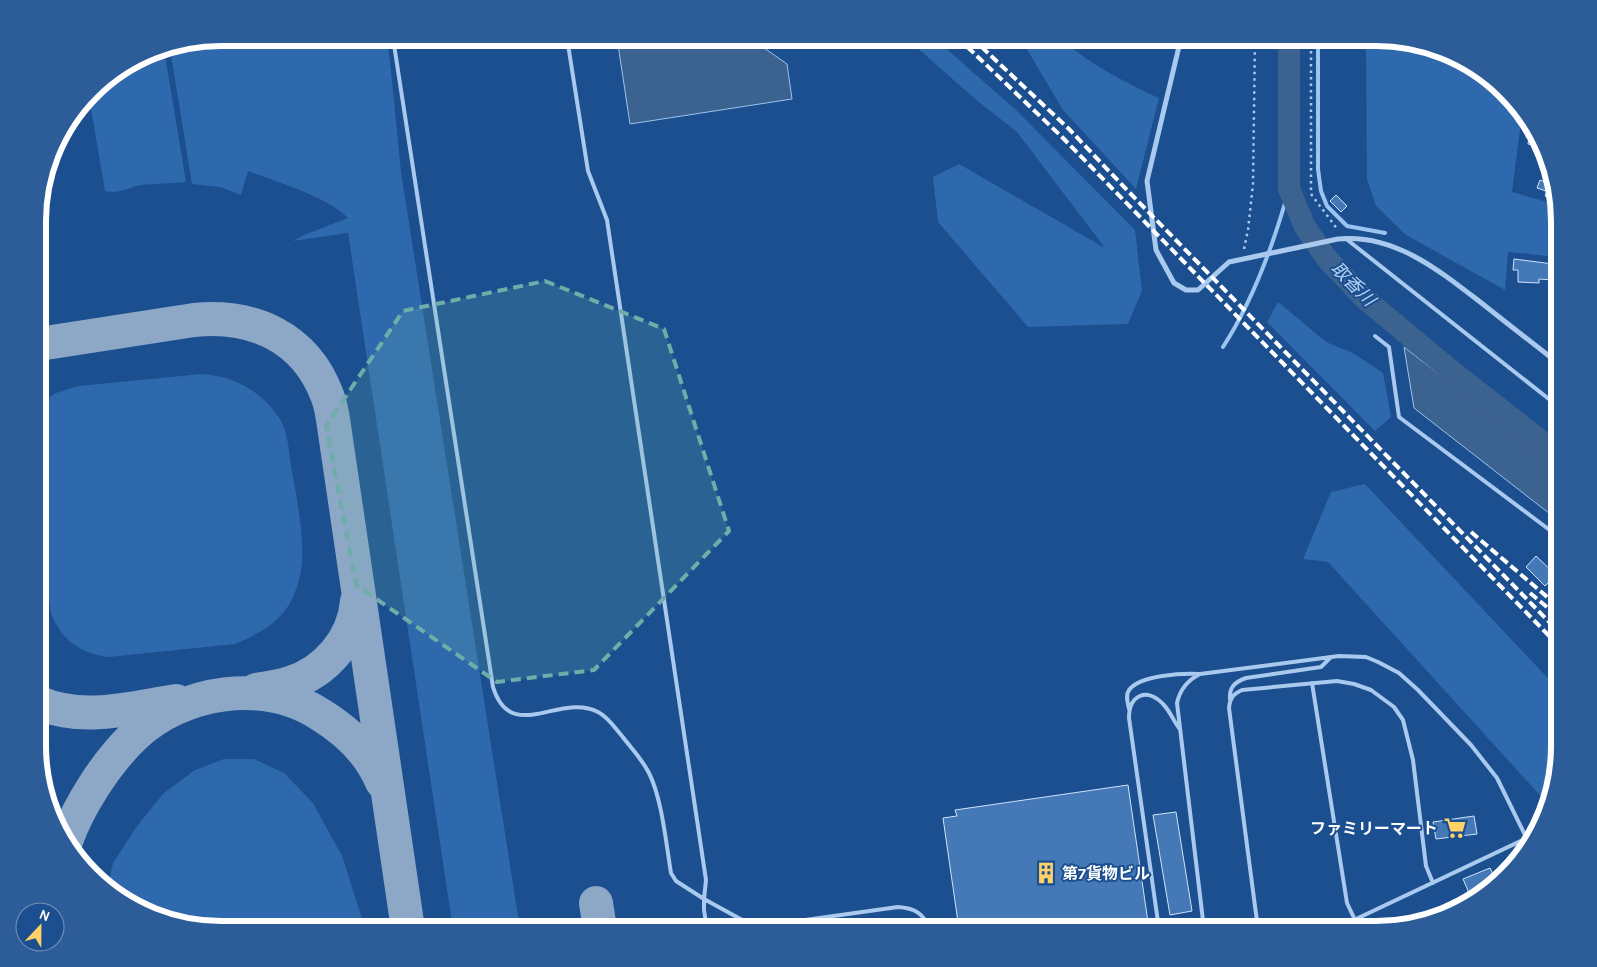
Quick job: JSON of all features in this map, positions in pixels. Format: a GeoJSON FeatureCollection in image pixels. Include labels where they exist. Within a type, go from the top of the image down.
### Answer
{"type":"FeatureCollection","features":[{"type":"Feature","properties":{"kind":"street"},"geometry":{"type":"LineString","coordinates":[[1179,46],[1147,181],[1156,250],[1174,283],[1186,290],[1198,290],[1229,262],[1338,238],[1353,237],[1374,240],[1404,250],[1441,272],[1550,357]]}},
{"type":"Feature","properties":{"kind":"lane"},"geometry":{"type":"LineString","coordinates":[[394,47],[493,688],[497,701],[505,710],[516,715],[580,708],[597,712],[610,722],[640,759],[650,775],[659,804],[671,873],[676,881],[743,921]]}},
{"type":"Feature","properties":{"kind":"lane"},"geometry":{"type":"LineString","coordinates":[[568,47],[588,171],[607,220],[706,880],[704,899],[706,921]]}},
{"type":"Feature","properties":{"kind":"lane"},"geometry":{"type":"LineString","coordinates":[[1344,238],[1550,400]]}},
{"type":"Feature","properties":{"kind":"lane"},"geometry":{"type":"LineString","coordinates":[[1375,336],[1389,347],[1398,417],[1550,530]]}},
{"type":"Feature","properties":{"kind":"lane"},"geometry":{"type":"LineString","coordinates":[[1257,920],[1229,708],[1229,692],[1233,684],[1246,678],[1321,668],[1331,657]]}},
{"type":"Feature","properties":{"kind":"lane"},"geometry":{"type":"LineString","coordinates":[[1158,920],[1127,696],[1129,690],[1138,682],[1186,673],[1200,674],[1331,657],[1366,657],[1399,673],[1471,745],[1497,778],[1526,835]]}},
{"type":"Feature","properties":{"kind":"lane"},"geometry":{"type":"LineString","coordinates":[[1200,674],[1193,678],[1179,692],[1177,703],[1203,920]]}},
{"type":"Feature","properties":{"kind":"lane"},"geometry":{"type":"LineString","coordinates":[[1230,699],[1235,693],[1242,690],[1337,681],[1371,690],[1394,707],[1403,720],[1413,760],[1426,866],[1433,883]]}},
{"type":"Feature","properties":{"kind":"lane"},"geometry":{"type":"LineString","coordinates":[[1312,682],[1347,903],[1355,920],[1522,840]]}},
{"type":"Feature","properties":{"kind":"lane"},"geometry":{"type":"LineString","coordinates":[[1129,709],[1132,701],[1138,696],[1145,695],[1154,698],[1162,703],[1179,728]]}},
{"type":"Feature","properties":{"kind":"lane"},"geometry":{"type":"LineString","coordinates":[[801,921],[898,907],[910,908],[920,913],[926,920]]}},
{"type":"Feature","properties":{"kind":"path"},"geometry":{"type":"LineString","coordinates":[[1244,258],[1253,184],[1256,46]]}},
{"type":"Feature","properties":{"kind":"path"},"geometry":{"type":"LineString","coordinates":[[1311,46],[1311,194],[1333,225],[1343,234],[1353,237]]}},
{"type":"Feature","properties":{"kind":"highlighted area"},"geometry":{"type":"Polygon","coordinates":[[[545,281],[664,329],[729,531],[594,670],[497,682],[356,585],[326,426],[403,311],[545,281]]]}},
{"type":"Feature","properties":{"kind":"shaded area"},"geometry":{"type":"Polygon","coordinates":[[[916,46],[944,46],[1016,110],[1135,230],[1142,291],[1128,324],[1028,327],[938,222],[933,177],[959,164],[1105,248],[1017,132],[974,98],[916,46]]]}},
{"type":"Feature","properties":{"kind":"shaded area"},"geometry":{"type":"Polygon","coordinates":[[[1025,46],[1070,46],[1107,72],[1159,98],[1136,189],[1063,110],[1025,46]]]}},
{"type":"Feature","properties":{"kind":"shaded area"},"geometry":{"type":"Polygon","coordinates":[[[1366,46],[1399,48],[1421,52],[1443,60],[1482,82],[1507,106],[1521,124],[1512,192],[1549,202],[1550,256],[1508,252],[1505,290],[1406,235],[1376,206],[1367,179],[1366,46]]]}},
{"type":"Feature","properties":{"kind":"shaded area"},"geometry":{"type":"Polygon","coordinates":[[[210,47],[388,47],[401,172],[519,921],[452,921],[348,233],[293,241],[348,218],[328,203],[248,171],[241,195],[220,187],[192,184],[171,54],[210,47]]]}},
{"type":"Feature","properties":{"kind":"shaded area"},"geometry":{"type":"Polygon","coordinates":[[[618,47],[762,47],[787,64],[792,99],[630,124],[618,47]]]}},
{"type":"Feature","properties":{"kind":"shaded area"},"geometry":{"type":"Polygon","coordinates":[[[165,56],[186,182],[141,185],[114,192],[105,191],[90,106],[124,76],[144,64],[165,56]]]}},
{"type":"Feature","properties":{"kind":"shaded area"},"geometry":{"type":"Polygon","coordinates":[[[1278,302],[1326,342],[1353,353],[1383,373],[1391,417],[1375,431],[1267,322],[1278,302]]]}},
{"type":"Feature","properties":{"kind":"shaded area"},"geometry":{"type":"Polygon","coordinates":[[[1404,347],[1550,460],[1550,514],[1414,408],[1404,347]]]}},
{"type":"Feature","properties":{"kind":"shaded area"},"geometry":{"type":"Polygon","coordinates":[[[202,374],[214,375],[247,387],[274,411],[281,421],[288,443],[302,538],[302,566],[295,593],[288,606],[269,626],[235,644],[109,657],[81,649],[60,631],[51,613],[46,580],[46,400],[56,393],[78,386],[202,374]]]}},
{"type":"Feature","properties":{"kind":"shaded area"},"geometry":{"type":"Polygon","coordinates":[[[1365,484],[1550,680],[1550,757],[1542,798],[1328,562],[1303,559],[1331,492],[1365,484]]]}},
{"type":"Feature","properties":{"kind":"shaded area"},"geometry":{"type":"Polygon","coordinates":[[[224,759],[254,759],[284,773],[313,803],[342,856],[363,921],[221,921],[198,919],[176,915],[154,907],[134,897],[109,880],[113,863],[137,826],[164,793],[195,770],[224,759]]]}},
{"type":"Feature","properties":{"kind":"building"},"geometry":{"type":"Polygon","coordinates":[[[1529,137],[1533,145],[1528,144],[1529,137]]]}},
{"type":"Feature","properties":{"kind":"building"},"geometry":{"type":"Polygon","coordinates":[[[1540,180],[1546,182],[1546,191],[1537,188],[1540,180]]]}},
{"type":"Feature","properties":{"kind":"building"},"geometry":{"type":"Polygon","coordinates":[[[1336,195],[1347,206],[1341,212],[1330,201],[1336,195]]]}},
{"type":"Feature","properties":{"kind":"building"},"geometry":{"type":"Polygon","coordinates":[[[1514,259],[1550,264],[1550,280],[1539,279],[1539,283],[1518,282],[1518,270],[1513,270],[1514,259]]]}},
{"type":"Feature","properties":{"kind":"building"},"geometry":{"type":"Polygon","coordinates":[[[1536,556],[1550,569],[1550,581],[1545,586],[1526,567],[1536,556]]]}},
{"type":"Feature","properties":{"kind":"building","name":"第7貨物ビル"},"geometry":{"type":"Polygon","coordinates":[[[1128,785],[1148,920],[958,920],[943,818],[957,816],[955,810],[1128,785]]]}},
{"type":"Feature","properties":{"kind":"building"},"geometry":{"type":"Polygon","coordinates":[[[1176,812],[1192,911],[1170,915],[1153,815],[1176,812]]]}},
{"type":"Feature","properties":{"kind":"building","name":"ファミリーマート"},"geometry":{"type":"Polygon","coordinates":[[[1474,816],[1477,834],[1436,839],[1433,822],[1474,816]]]}},
{"type":"Feature","properties":{"kind":"building"},"geometry":{"type":"Polygon","coordinates":[[[1490,868],[1494,875],[1469,893],[1463,879],[1490,868]]]}},
{"type":"Feature","properties":{"kind":"waterway","name":"取香川"},"geometry":{"type":"LineString","coordinates":[[1289,46],[1289,189],[1305,227],[1328,260],[1364,298],[1454,373],[1550,448]]}},
{"type":"Feature","properties":{"kind":"waterway"},"geometry":{"type":"LineString","coordinates":[[1318,46],[1318,169],[1321,191],[1327,206],[1347,226],[1385,233]]}},
{"type":"Feature","properties":{"kind":"waterway"},"geometry":{"type":"LineString","coordinates":[[1223,347],[1254,290],[1277,230],[1289,189]]}},
{"type":"Feature","properties":{"kind":"taxiway"},"geometry":{"type":"LineString","coordinates":[[46,343],[194,320],[216,319],[237,321],[256,326],[291,344],[305,358],[317,375],[327,395],[332,414],[407,921]]}},
{"type":"Feature","properties":{"kind":"taxiway"},"geometry":{"type":"LineString","coordinates":[[256,690],[282,686],[303,678],[326,662],[344,641],[355,615],[357,601]]}},
{"type":"Feature","properties":{"kind":"taxiway"},"geometry":{"type":"LineString","coordinates":[[70,832],[94,785],[113,759],[134,736],[154,720],[176,708],[200,699],[224,694],[250,693],[275,696],[299,703],[321,715],[340,728],[357,744],[377,771],[382,782]]}},
{"type":"Feature","properties":{"kind":"taxiway"},"geometry":{"type":"LineString","coordinates":[[46,705],[73,712],[90,713],[124,710],[176,701]]}},
{"type":"Feature","properties":{"kind":"taxiway"},"geometry":{"type":"LineString","coordinates":[[596,903],[599,921]]}},
{"type":"Feature","properties":{"kind":"railway"},"geometry":{"type":"LineString","coordinates":[[967,46],[1062,137],[1550,637]]}},
{"type":"Feature","properties":{"kind":"railway"},"geometry":{"type":"LineString","coordinates":[[981,46],[1069,129],[1550,623]]}},
{"type":"Feature","properties":{"kind":"railway"},"geometry":{"type":"LineString","coordinates":[[1471,532],[1550,599]]}},
{"type":"Feature","properties":{"kind":"railway"},"geometry":{"type":"LineString","coordinates":[[1530,593],[1550,610]]}},
{"type":"Feature","properties":{"kind":"place","name":"ファミリーマート"},"geometry":{"type":"Point","coordinates":[1455,828]}},
{"type":"Feature","properties":{"kind":"place","name":"第7貨物ビル"},"geometry":{"type":"Point","coordinates":[1046,873]}}]}
